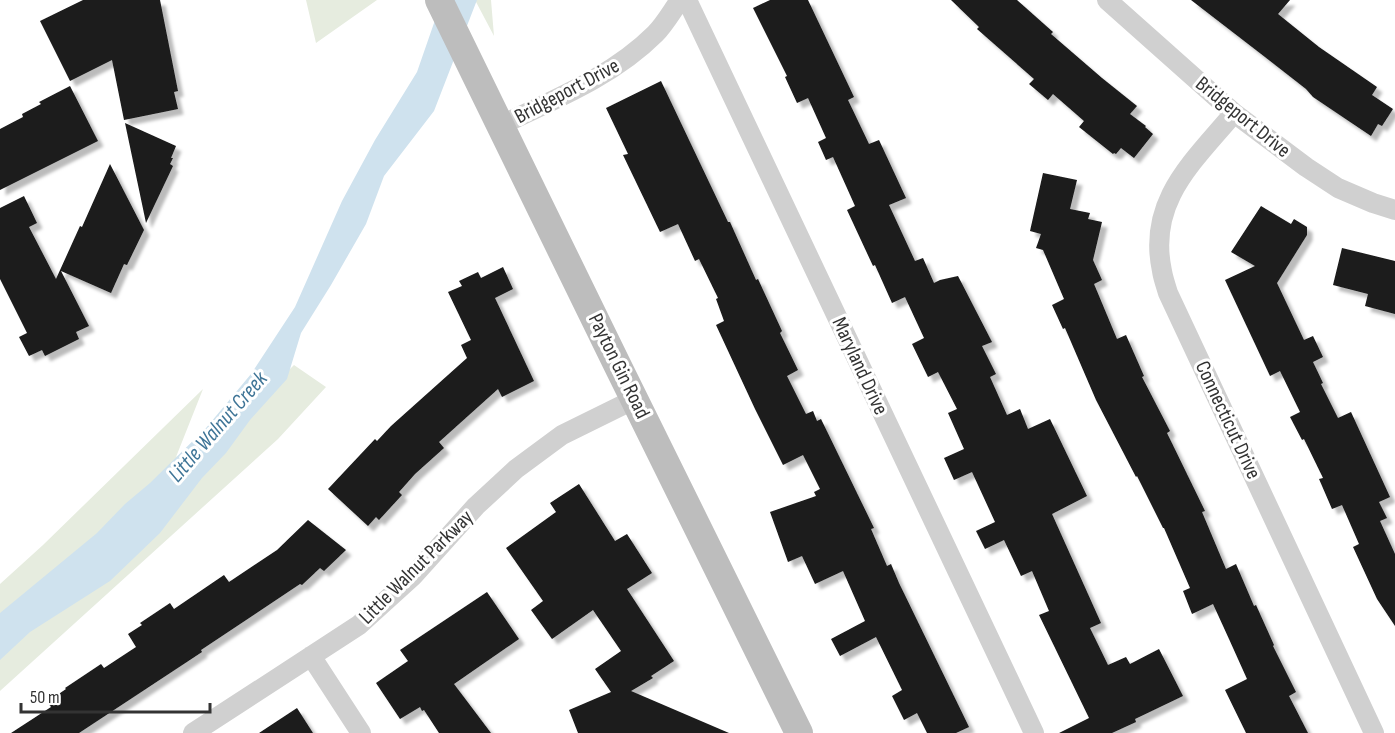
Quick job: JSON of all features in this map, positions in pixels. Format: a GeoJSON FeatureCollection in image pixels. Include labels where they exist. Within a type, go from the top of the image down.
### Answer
{"type":"FeatureCollection","features":[{"type":"Feature","properties":{"kind":"street","name":"Payton Gin Road"},"geometry":{"type":"LineString","coordinates":[[439,0],[799,733]]}},
{"type":"Feature","properties":{"kind":"street","name":"Bridgeport Drive"},"geometry":{"type":"LineString","coordinates":[[500,126],[599,76],[630,57],[657,32],[680,0]]}},
{"type":"Feature","properties":{"kind":"street","name":"Maryland Drive"},"geometry":{"type":"LineString","coordinates":[[687,0],[1034,733]]}},
{"type":"Feature","properties":{"kind":"street","name":"Bridgeport Drive"},"geometry":{"type":"LineString","coordinates":[[1107,0],[1234,114],[1306,167],[1338,188],[1395,210]]}},
{"type":"Feature","properties":{"kind":"street","name":"Connecticut Drive"},"geometry":{"type":"LineString","coordinates":[[1234,114],[1181,176],[1172,192],[1163,213],[1160,234],[1159,254],[1162,272],[1168,293],[1374,733]]}},
{"type":"Feature","properties":{"kind":"street","name":"Little Walnut Parkway"},"geometry":{"type":"LineString","coordinates":[[193,733],[359,625],[405,583],[476,506],[516,469],[562,435],[635,399]]}},
{"type":"Feature","properties":{"kind":"street"},"geometry":{"type":"LineString","coordinates":[[311,656],[361,733]]}},
{"type":"Feature","properties":{"kind":"shaded area"},"geometry":{"type":"Polygon","coordinates":[[[306,0],[377,0],[316,43],[306,0]]]}},
{"type":"Feature","properties":{"kind":"shaded area"},"geometry":{"type":"Polygon","coordinates":[[[475,0],[491,0],[494,36],[475,0]]]}},
{"type":"Feature","properties":{"kind":"shaded area"},"geometry":{"type":"Polygon","coordinates":[[[294,365],[326,387],[278,439],[0,691],[0,584],[203,389],[176,457],[260,399],[294,365]]]}},
{"type":"Feature","properties":{"kind":"water","name":"Little Walnut Creek"},"geometry":{"type":"Polygon","coordinates":[[[442,0],[477,0],[434,111],[384,176],[366,224],[301,333],[287,379],[250,420],[226,453],[202,478],[160,533],[110,581],[30,632],[0,660],[0,613],[97,533],[125,504],[150,483],[206,428],[251,374],[295,307],[342,201],[375,140],[417,72],[442,0]]]}},
{"type":"Feature","properties":{"kind":"building"},"geometry":{"type":"Polygon","coordinates":[[[83,0],[160,0],[178,91],[174,92],[178,109],[124,120],[112,60],[70,81],[40,21],[83,0]]]}},
{"type":"Feature","properties":{"kind":"building"},"geometry":{"type":"Polygon","coordinates":[[[770,0],[808,0],[854,97],[848,100],[869,144],[879,140],[906,198],[889,205],[915,261],[923,258],[934,283],[958,276],[992,342],[982,346],[996,374],[990,377],[1007,415],[1020,409],[1028,429],[1050,419],[1087,496],[1052,514],[1101,623],[1090,628],[1108,665],[1126,657],[1130,664],[1159,649],[1183,696],[1135,719],[1136,722],[1112,733],[1059,733],[1089,718],[1039,615],[1049,611],[1032,571],[1021,576],[1004,540],[985,549],[976,531],[995,522],[972,472],[954,480],[944,458],[964,449],[948,413],[957,409],[938,372],[928,377],[912,344],[924,338],[905,297],[892,303],[847,210],[855,206],[833,157],[826,160],[818,142],[826,138],[808,98],[797,103],[785,77],[787,76],[753,8],[770,0]]]}},
{"type":"Feature","properties":{"kind":"building"},"geometry":{"type":"Polygon","coordinates":[[[951,0],[1017,0],[1053,32],[1051,34],[1137,106],[1130,114],[1153,134],[1134,158],[1121,148],[1113,154],[1079,127],[1084,121],[1053,94],[1048,100],[1029,84],[1034,79],[977,29],[979,27],[951,0]]]}},
{"type":"Feature","properties":{"kind":"building"},"geometry":{"type":"Polygon","coordinates":[[[1191,0],[1290,0],[1278,14],[1319,47],[1377,87],[1372,95],[1393,109],[1382,126],[1378,124],[1371,136],[1313,97],[1306,89],[1191,0]]]}},
{"type":"Feature","properties":{"kind":"building"},"geometry":{"type":"Polygon","coordinates":[[[661,81],[782,331],[780,333],[798,370],[787,376],[806,414],[813,411],[817,421],[821,419],[874,528],[871,529],[887,566],[891,564],[969,727],[956,733],[927,733],[917,713],[904,720],[892,696],[902,690],[876,637],[840,656],[831,639],[865,621],[843,571],[815,584],[802,556],[788,562],[770,512],[816,496],[814,492],[820,489],[803,455],[783,465],[716,325],[724,321],[716,299],[718,298],[699,259],[695,261],[678,224],[660,232],[623,155],[628,154],[606,108],[661,81]]]}},
{"type":"Feature","properties":{"kind":"building"},"geometry":{"type":"Polygon","coordinates":[[[70,86],[98,141],[0,190],[0,129],[23,117],[22,114],[41,104],[39,102],[70,86]]]}},
{"type":"Feature","properties":{"kind":"building"},"geometry":{"type":"Polygon","coordinates":[[[125,123],[176,146],[170,164],[173,166],[146,223],[125,123]]]}},
{"type":"Feature","properties":{"kind":"building"},"geometry":{"type":"Polygon","coordinates":[[[110,164],[144,230],[127,265],[124,264],[111,293],[61,271],[89,326],[76,332],[79,339],[45,356],[42,350],[29,356],[19,337],[27,333],[0,279],[0,208],[24,196],[37,223],[29,227],[56,279],[110,164]]]}},
{"type":"Feature","properties":{"kind":"building"},"geometry":{"type":"Polygon","coordinates":[[[1043,173],[1077,180],[1070,209],[1090,213],[1088,219],[1102,222],[1093,260],[1102,280],[1094,284],[1117,339],[1126,335],[1144,376],[1142,377],[1170,431],[1167,433],[1205,511],[1202,512],[1226,569],[1236,564],[1254,606],[1256,605],[1296,692],[1289,696],[1308,733],[1246,733],[1225,690],[1247,679],[1213,604],[1192,614],[1183,591],[1190,588],[1164,528],[1096,400],[1065,328],[1063,329],[1052,305],[1064,299],[1043,250],[1036,248],[1041,234],[1030,231],[1043,173]]]}},
{"type":"Feature","properties":{"kind":"building"},"geometry":{"type":"Polygon","coordinates":[[[1261,206],[1291,224],[1294,219],[1307,227],[1307,235],[1277,283],[1304,340],[1313,336],[1323,357],[1313,362],[1338,418],[1351,412],[1390,497],[1379,502],[1387,518],[1380,521],[1395,554],[1395,626],[1377,599],[1353,547],[1359,544],[1342,505],[1332,509],[1319,479],[1323,478],[1304,439],[1302,440],[1290,417],[1300,412],[1280,371],[1270,376],[1225,280],[1255,266],[1231,252],[1261,206]]]}},
{"type":"Feature","properties":{"kind":"building"},"geometry":{"type":"Polygon","coordinates":[[[1342,248],[1395,261],[1395,314],[1365,306],[1368,294],[1333,285],[1342,248]]]}},
{"type":"Feature","properties":{"kind":"building"},"geometry":{"type":"Polygon","coordinates":[[[503,267],[513,289],[495,298],[534,381],[502,397],[498,389],[439,442],[444,448],[415,474],[399,492],[402,495],[379,520],[376,517],[368,526],[328,489],[375,439],[377,441],[467,358],[461,345],[471,340],[448,292],[462,286],[459,281],[478,272],[481,278],[503,267]]]}},
{"type":"Feature","properties":{"kind":"building"},"geometry":{"type":"Polygon","coordinates":[[[579,484],[615,541],[627,534],[652,573],[627,589],[674,661],[651,676],[653,678],[631,691],[729,733],[578,733],[569,710],[611,692],[595,669],[621,651],[593,610],[552,639],[531,610],[543,601],[506,548],[556,512],[550,503],[579,484]]]}},
{"type":"Feature","properties":{"kind":"building"},"geometry":{"type":"Polygon","coordinates":[[[308,520],[346,550],[324,571],[320,568],[302,585],[300,584],[79,733],[11,733],[51,707],[47,702],[65,688],[101,664],[104,668],[136,647],[128,634],[142,625],[140,623],[170,603],[174,609],[224,575],[229,582],[277,550],[308,520]]]}},
{"type":"Feature","properties":{"kind":"building"},"geometry":{"type":"Polygon","coordinates":[[[487,592],[519,639],[454,684],[491,733],[439,733],[420,707],[400,719],[376,683],[408,661],[400,650],[487,592]]]}},
{"type":"Feature","properties":{"kind":"building"},"geometry":{"type":"Polygon","coordinates":[[[297,708],[313,733],[259,733],[297,708]]]}}]}
